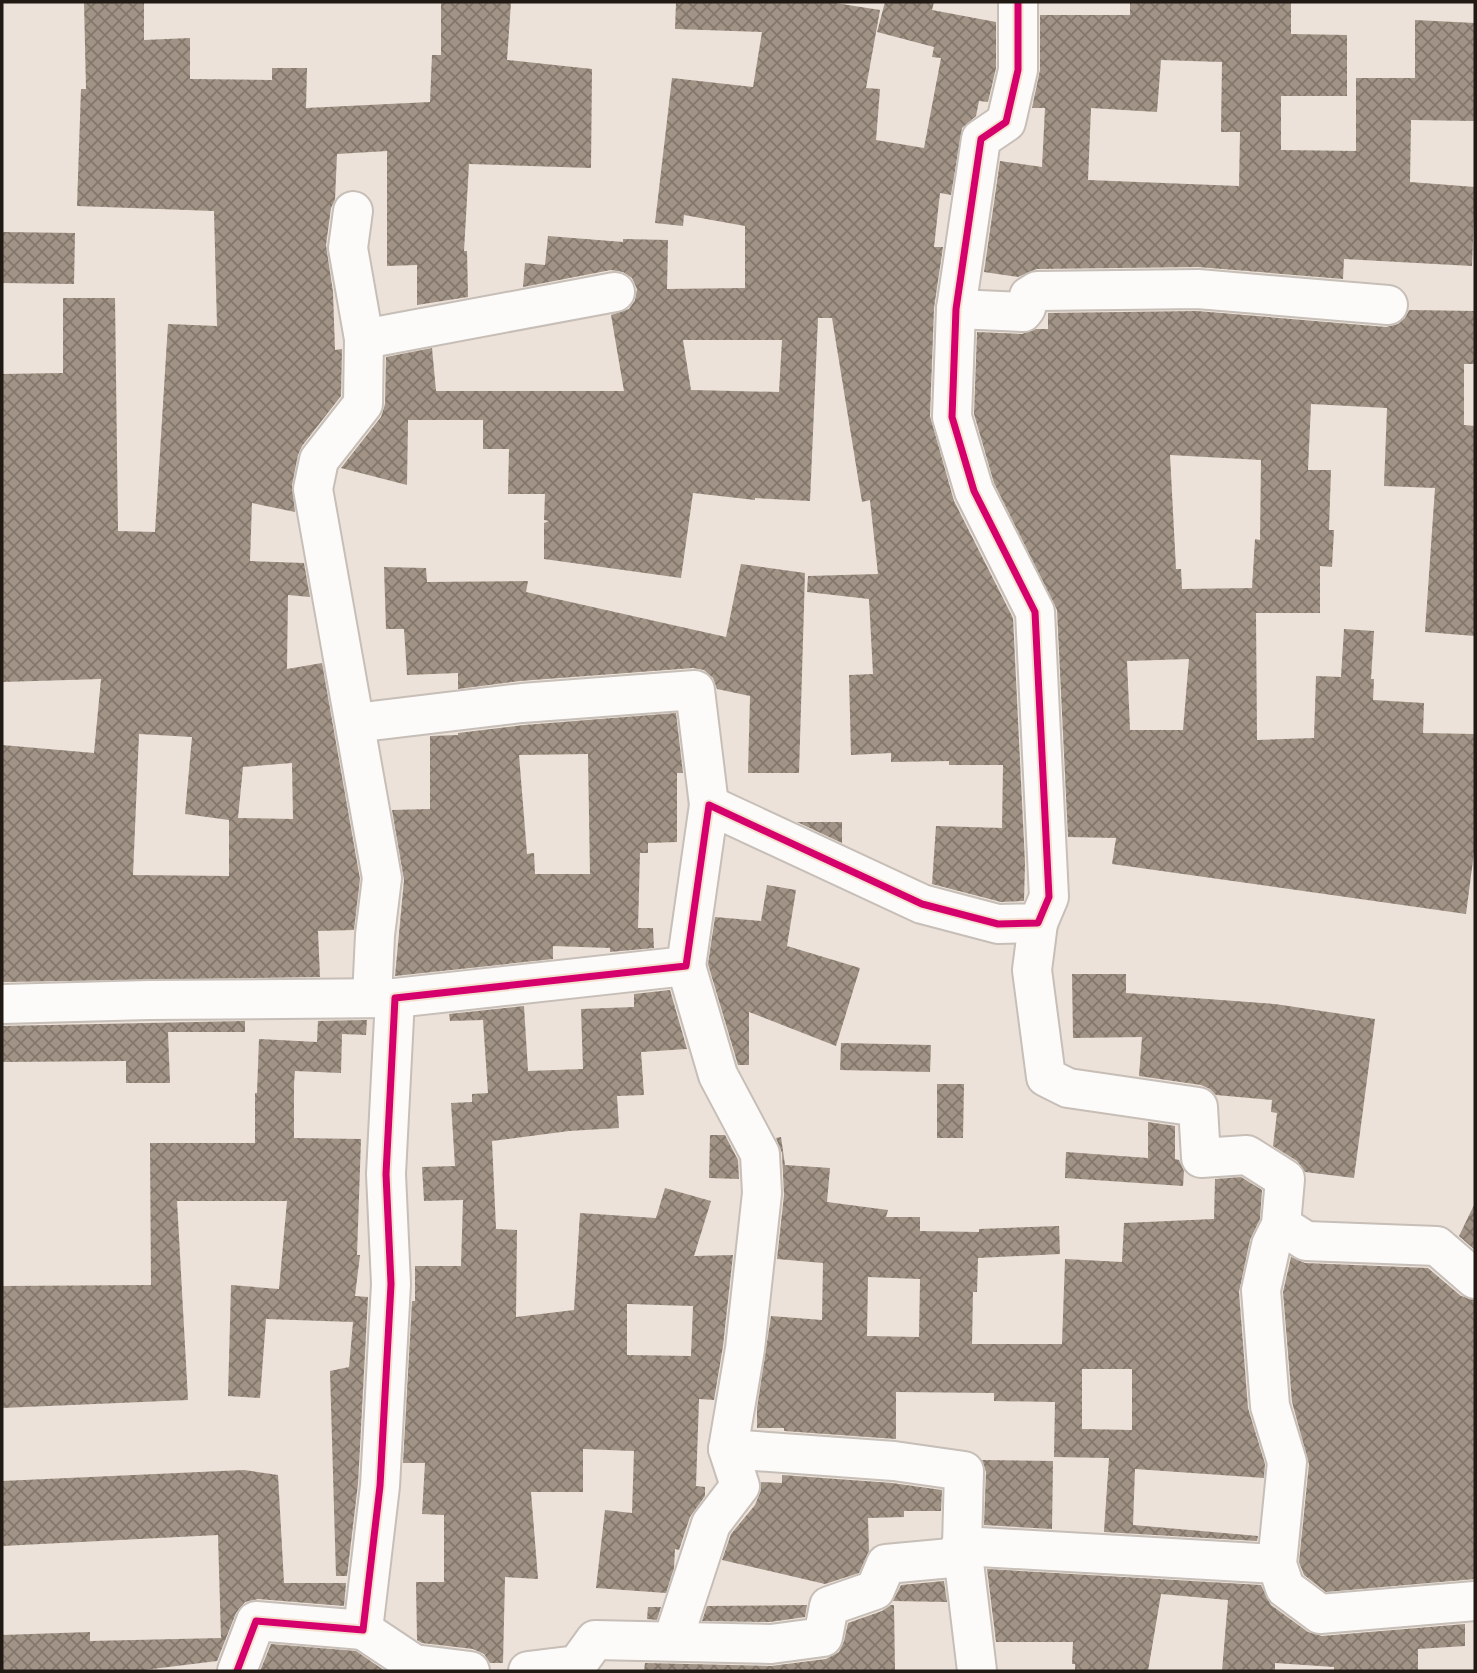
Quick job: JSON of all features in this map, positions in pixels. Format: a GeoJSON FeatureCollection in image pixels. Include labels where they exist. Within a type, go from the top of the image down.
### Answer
{"type":"FeatureCollection","features":[{"type":"Feature","properties":{"kind":"street"},"geometry":{"type":"LineString","coordinates":[[1018,2],[1018,70],[1006,122],[981,139],[956,309],[952,417],[974,491],[1035,612],[1049,897],[1038,923],[1032,970],[1046,1077],[1068,1088],[1198,1107],[1201,1158],[1247,1155],[1285,1179],[1281,1225],[1271,1245],[1261,1290],[1270,1406],[1287,1462],[1277,1564],[1285,1588],[1321,1614],[1475,1601]]}},
{"type":"Feature","properties":{"kind":"street"},"geometry":{"type":"LineString","coordinates":[[353,211],[348,247],[364,339],[363,404],[319,460],[313,489],[382,878],[375,935],[383,998],[391,1284],[380,1486],[363,1630]]}},
{"type":"Feature","properties":{"kind":"street"},"geometry":{"type":"LineString","coordinates":[[956,309],[1023,312],[1029,296],[1037,291],[1198,289],[1388,305]]}},
{"type":"Feature","properties":{"kind":"street"},"geometry":{"type":"LineString","coordinates":[[364,339],[615,292]]}},
{"type":"Feature","properties":{"kind":"street"},"geometry":{"type":"LineString","coordinates":[[355,723],[522,703],[695,690],[709,805],[686,966],[718,1075],[760,1154],[762,1193],[748,1323],[728,1449],[740,1486],[711,1524],[673,1640]]}},
{"type":"Feature","properties":{"kind":"street"},"geometry":{"type":"LineString","coordinates":[[709,805],[922,904],[998,925],[1038,923]]}},
{"type":"Feature","properties":{"kind":"street"},"geometry":{"type":"LineString","coordinates":[[2,1004],[383,998],[686,966]]}},
{"type":"Feature","properties":{"kind":"street"},"geometry":{"type":"LineString","coordinates":[[1281,1225],[1306,1241],[1437,1246],[1475,1279]]}},
{"type":"Feature","properties":{"kind":"street"},"geometry":{"type":"LineString","coordinates":[[728,1449],[894,1461],[964,1471],[962,1546],[976,1671]]}},
{"type":"Feature","properties":{"kind":"street"},"geometry":{"type":"LineString","coordinates":[[962,1546],[1277,1564]]}},
{"type":"Feature","properties":{"kind":"street"},"geometry":{"type":"LineString","coordinates":[[528,1671],[577,1665],[595,1640],[771,1644],[822,1637],[828,1606],[875,1590],[886,1564],[951,1558],[962,1546]]}},
{"type":"Feature","properties":{"kind":"street"},"geometry":{"type":"LineString","coordinates":[[237,1671],[256,1621],[363,1630],[414,1667],[470,1671]]}},
{"type":"Feature","properties":{"kind":"building"},"geometry":{"type":"Polygon","coordinates":[[[84,2],[144,2],[144,40],[190,38],[190,79],[272,80],[272,68],[307,68],[306,108],[430,102],[432,55],[441,55],[441,2],[511,2],[507,60],[592,69],[591,168],[469,164],[464,251],[467,251],[468,297],[417,305],[417,265],[387,266],[387,151],[337,154],[335,200],[331,208],[326,245],[333,292],[335,350],[342,349],[341,396],[298,455],[292,485],[295,512],[252,503],[250,561],[304,563],[310,597],[288,595],[287,669],[322,663],[360,879],[354,930],[318,931],[320,977],[2,982],[2,745],[94,753],[101,679],[2,682],[2,374],[63,373],[63,298],[115,298],[118,531],[155,532],[168,324],[217,326],[214,211],[77,206],[81,89],[86,89],[84,2]],[[139,734],[133,875],[229,876],[229,820],[185,814],[192,737],[139,734]],[[292,763],[243,767],[238,818],[293,819],[292,763]]]}},
{"type":"Feature","properties":{"kind":"building"},"geometry":{"type":"Polygon","coordinates":[[[676,2],[829,2],[880,10],[866,88],[880,89],[876,140],[924,148],[941,58],[932,57],[934,47],[877,32],[885,2],[934,2],[932,10],[996,22],[996,68],[988,102],[979,101],[976,116],[962,128],[951,195],[940,193],[934,247],[943,247],[934,308],[930,416],[954,501],[1013,618],[1025,863],[1024,901],[1001,902],[932,884],[936,826],[1002,828],[1003,765],[949,765],[949,761],[891,762],[891,753],[851,755],[849,675],[873,674],[869,599],[807,592],[808,576],[878,574],[870,500],[862,502],[832,318],[818,318],[810,501],[755,500],[693,493],[681,578],[544,559],[544,523],[549,521],[544,520],[545,494],[508,494],[509,449],[483,449],[483,420],[408,420],[407,485],[341,468],[381,417],[385,404],[386,357],[432,348],[436,391],[624,391],[611,315],[629,309],[635,300],[637,289],[632,278],[623,272],[611,270],[523,287],[525,263],[545,265],[548,236],[623,242],[623,239],[668,240],[667,289],[745,288],[745,226],[684,215],[683,226],[655,223],[672,78],[753,87],[762,32],[675,29],[676,2]],[[683,340],[691,390],[779,392],[782,340],[683,340]]]}},
{"type":"Feature","properties":{"kind":"building"},"geometry":{"type":"Polygon","coordinates":[[[1130,2],[1291,2],[1291,34],[1347,35],[1347,96],[1281,96],[1281,150],[1356,151],[1356,78],[1415,78],[1415,20],[1475,23],[1475,121],[1411,120],[1410,182],[1475,187],[1472,266],[1344,259],[1343,279],[1198,267],[1037,269],[1018,277],[984,272],[1000,161],[1042,167],[1045,108],[1032,108],[1040,70],[1040,15],[1130,15],[1130,2]],[[1161,60],[1157,112],[1091,108],[1088,180],[1239,186],[1240,132],[1221,132],[1222,62],[1161,60]]]}},
{"type":"Feature","properties":{"kind":"building"},"geometry":{"type":"Polygon","coordinates":[[[2,232],[75,233],[74,284],[2,283],[2,232]]]}},
{"type":"Feature","properties":{"kind":"building"},"geometry":{"type":"Polygon","coordinates":[[[1409,310],[1475,311],[1475,364],[1464,364],[1464,425],[1475,426],[1475,636],[1425,632],[1435,488],[1384,486],[1387,408],[1311,404],[1308,470],[1331,470],[1329,530],[1334,530],[1332,567],[1320,566],[1320,613],[1256,613],[1257,740],[1314,738],[1316,676],[1341,677],[1344,629],[1374,631],[1371,679],[1374,679],[1373,700],[1424,703],[1423,733],[1475,734],[1475,845],[1466,914],[1112,864],[1116,838],[1068,837],[1057,610],[994,483],[974,414],[977,332],[1022,334],[1036,329],[1048,329],[1048,313],[1197,311],[1386,327],[1398,324],[1409,310]],[[1170,455],[1176,569],[1181,569],[1182,589],[1252,588],[1255,539],[1260,540],[1261,460],[1170,455]],[[1189,659],[1127,661],[1130,730],[1183,730],[1189,659]]]}},
{"type":"Feature","properties":{"kind":"building"},"geometry":{"type":"Polygon","coordinates":[[[741,564],[805,573],[799,773],[748,773],[750,696],[717,689],[713,678],[704,670],[693,668],[520,681],[458,689],[458,673],[407,675],[404,629],[386,629],[384,567],[426,568],[427,582],[528,581],[526,592],[726,637],[741,564]]]}},
{"type":"Feature","properties":{"kind":"building"},"geometry":{"type":"Polygon","coordinates":[[[676,713],[683,773],[677,773],[677,842],[648,843],[648,853],[640,853],[638,928],[653,928],[654,948],[610,952],[610,948],[553,946],[553,959],[395,976],[404,880],[392,810],[430,809],[430,736],[458,735],[524,725],[676,713]],[[588,754],[519,755],[527,854],[534,853],[535,874],[590,874],[588,754]]]}},
{"type":"Feature","properties":{"kind":"building"},"geometry":{"type":"Polygon","coordinates":[[[797,822],[842,822],[842,843],[797,822]]]}},
{"type":"Feature","properties":{"kind":"building"},"geometry":{"type":"Polygon","coordinates":[[[767,885],[796,890],[787,946],[860,968],[836,1046],[749,1012],[749,1065],[738,1065],[708,964],[715,917],[761,921],[767,885]]]}},
{"type":"Feature","properties":{"kind":"building"},"geometry":{"type":"Polygon","coordinates":[[[1072,974],[1126,974],[1126,993],[1275,1004],[1375,1019],[1354,1178],[1305,1172],[1297,1161],[1273,1146],[1277,1113],[1271,1112],[1272,1100],[1216,1095],[1201,1085],[1139,1076],[1142,1037],[1073,1038],[1072,974]]]}},
{"type":"Feature","properties":{"kind":"building"},"geometry":{"type":"Polygon","coordinates":[[[670,990],[687,1049],[641,1052],[644,1095],[617,1096],[619,1128],[569,1131],[492,1141],[496,1229],[517,1230],[516,1317],[574,1310],[580,1213],[656,1218],[665,1188],[711,1201],[694,1256],[733,1255],[714,1400],[699,1399],[696,1486],[705,1487],[705,1496],[690,1517],[679,1550],[675,1549],[674,1568],[666,1593],[596,1588],[605,1510],[632,1513],[634,1451],[583,1449],[583,1492],[531,1492],[538,1579],[505,1577],[503,1663],[490,1663],[484,1654],[473,1649],[422,1643],[417,1640],[416,1582],[444,1582],[444,1515],[422,1514],[425,1463],[403,1463],[412,1301],[415,1301],[415,1266],[461,1266],[463,1200],[424,1201],[422,1167],[455,1166],[451,1103],[472,1102],[472,1094],[488,1093],[483,1020],[450,1021],[449,1014],[524,1006],[528,1071],[583,1069],[581,1009],[634,1007],[634,994],[670,990]],[[627,1304],[627,1355],[691,1356],[693,1306],[627,1304]]]}},
{"type":"Feature","properties":{"kind":"building"},"geometry":{"type":"Polygon","coordinates":[[[367,1020],[366,1035],[342,1034],[341,1073],[295,1071],[294,1083],[294,1138],[361,1139],[357,1255],[360,1255],[355,1296],[368,1297],[358,1484],[347,1576],[336,1576],[330,1371],[349,1367],[353,1322],[266,1319],[260,1398],[228,1396],[231,1285],[279,1289],[287,1201],[177,1201],[188,1400],[2,1408],[2,1286],[151,1285],[150,1143],[255,1143],[259,1039],[317,1042],[318,1021],[367,1020]]]}},
{"type":"Feature","properties":{"kind":"building"},"geometry":{"type":"Polygon","coordinates":[[[245,1021],[245,1032],[168,1032],[170,1083],[126,1083],[126,1061],[2,1062],[2,1026],[245,1021]]]}},
{"type":"Feature","properties":{"kind":"building"},"geometry":{"type":"Polygon","coordinates":[[[841,1043],[931,1045],[930,1072],[840,1070],[841,1043]]]}},
{"type":"Feature","properties":{"kind":"building"},"geometry":{"type":"Polygon","coordinates":[[[937,1084],[964,1084],[963,1138],[937,1138],[937,1084]]]}},
{"type":"Feature","properties":{"kind":"building"},"geometry":{"type":"Polygon","coordinates":[[[1148,1122],[1175,1126],[1175,1159],[1179,1160],[1184,1171],[1183,1186],[1065,1178],[1066,1152],[1148,1158],[1148,1122]]]}},
{"type":"Feature","properties":{"kind":"building"},"geometry":{"type":"Polygon","coordinates":[[[710,1135],[725,1135],[738,1160],[739,1179],[709,1178],[710,1135]]]}},
{"type":"Feature","properties":{"kind":"building"},"geometry":{"type":"Polygon","coordinates":[[[781,1137],[785,1165],[830,1168],[827,1202],[888,1210],[886,1217],[920,1217],[920,1231],[979,1232],[979,1229],[1059,1226],[1060,1254],[978,1258],[977,1292],[973,1292],[972,1344],[1062,1344],[1065,1259],[1122,1262],[1124,1223],[1214,1219],[1215,1179],[1241,1177],[1262,1190],[1260,1219],[1250,1240],[1239,1292],[1248,1408],[1265,1464],[1264,1478],[1135,1469],[1133,1525],[1258,1536],[1257,1541],[1104,1532],[1109,1458],[1054,1457],[1055,1402],[994,1401],[994,1393],[896,1392],[896,1439],[784,1431],[784,1428],[757,1428],[757,1408],[771,1316],[822,1320],[823,1263],[777,1259],[784,1195],[782,1153],[776,1138],[781,1137]],[[868,1277],[867,1336],[919,1337],[920,1279],[868,1277]],[[1082,1369],[1082,1429],[1132,1430],[1132,1369],[1082,1369]]]}},
{"type":"Feature","properties":{"kind":"building"},"geometry":{"type":"Polygon","coordinates":[[[1475,1203],[1475,1250],[1459,1236],[1475,1203]]]}},
{"type":"Feature","properties":{"kind":"building"},"geometry":{"type":"Polygon","coordinates":[[[1291,1257],[1305,1263],[1428,1268],[1461,1296],[1475,1300],[1475,1579],[1326,1592],[1304,1575],[1299,1562],[1309,1464],[1292,1402],[1283,1292],[1291,1257]]]}},
{"type":"Feature","properties":{"kind":"building"},"geometry":{"type":"Polygon","coordinates":[[[982,1460],[1053,1461],[1052,1529],[984,1525],[986,1472],[982,1460]]]}},
{"type":"Feature","properties":{"kind":"building"},"geometry":{"type":"Polygon","coordinates":[[[244,1470],[278,1475],[284,1583],[346,1583],[344,1606],[258,1599],[245,1602],[236,1613],[217,1661],[136,1671],[2,1671],[2,1635],[90,1632],[90,1641],[221,1638],[218,1535],[2,1546],[2,1481],[244,1470]]]}},
{"type":"Feature","properties":{"kind":"building"},"geometry":{"type":"Polygon","coordinates":[[[782,1475],[892,1483],[942,1490],[941,1511],[904,1511],[904,1517],[868,1518],[869,1551],[859,1573],[825,1584],[722,1560],[731,1534],[755,1505],[761,1482],[782,1483],[782,1475]]]}},
{"type":"Feature","properties":{"kind":"building"},"geometry":{"type":"Polygon","coordinates":[[[987,1569],[1261,1585],[1271,1605],[1308,1632],[1322,1636],[1465,1624],[1465,1646],[1418,1649],[1418,1671],[1334,1671],[1334,1667],[1275,1663],[1275,1671],[1222,1671],[1228,1600],[1161,1594],[1148,1671],[1075,1671],[1075,1664],[1072,1664],[1073,1642],[996,1642],[987,1569]]]}},
{"type":"Feature","properties":{"kind":"building"},"geometry":{"type":"Polygon","coordinates":[[[944,1581],[947,1602],[893,1601],[901,1585],[944,1581]]]}},
{"type":"Feature","properties":{"kind":"building"},"geometry":{"type":"Polygon","coordinates":[[[807,1605],[805,1617],[770,1622],[702,1621],[707,1606],[807,1605]]]}},
{"type":"Feature","properties":{"kind":"building"},"geometry":{"type":"Polygon","coordinates":[[[894,1605],[895,1671],[644,1671],[645,1663],[771,1666],[826,1659],[839,1652],[848,1623],[894,1605]]]}},
{"type":"Feature","properties":{"kind":"building"},"geometry":{"type":"Polygon","coordinates":[[[648,1607],[661,1607],[657,1620],[647,1619],[648,1607]]]}},
{"type":"Feature","properties":{"kind":"building"},"geometry":{"type":"Polygon","coordinates":[[[271,1644],[356,1651],[385,1671],[260,1671],[271,1644]]]}},
{"type":"Feature","properties":{"kind":"cycle path"},"geometry":{"type":"LineString","coordinates":[[237,1671],[256,1621],[363,1630],[380,1486],[391,1284],[386,1174],[395,998],[686,966],[709,805],[922,904],[998,924],[1038,923],[1049,897],[1035,612],[974,491],[952,417],[956,309],[981,139],[1006,122],[1018,70],[1018,2]]}}]}
